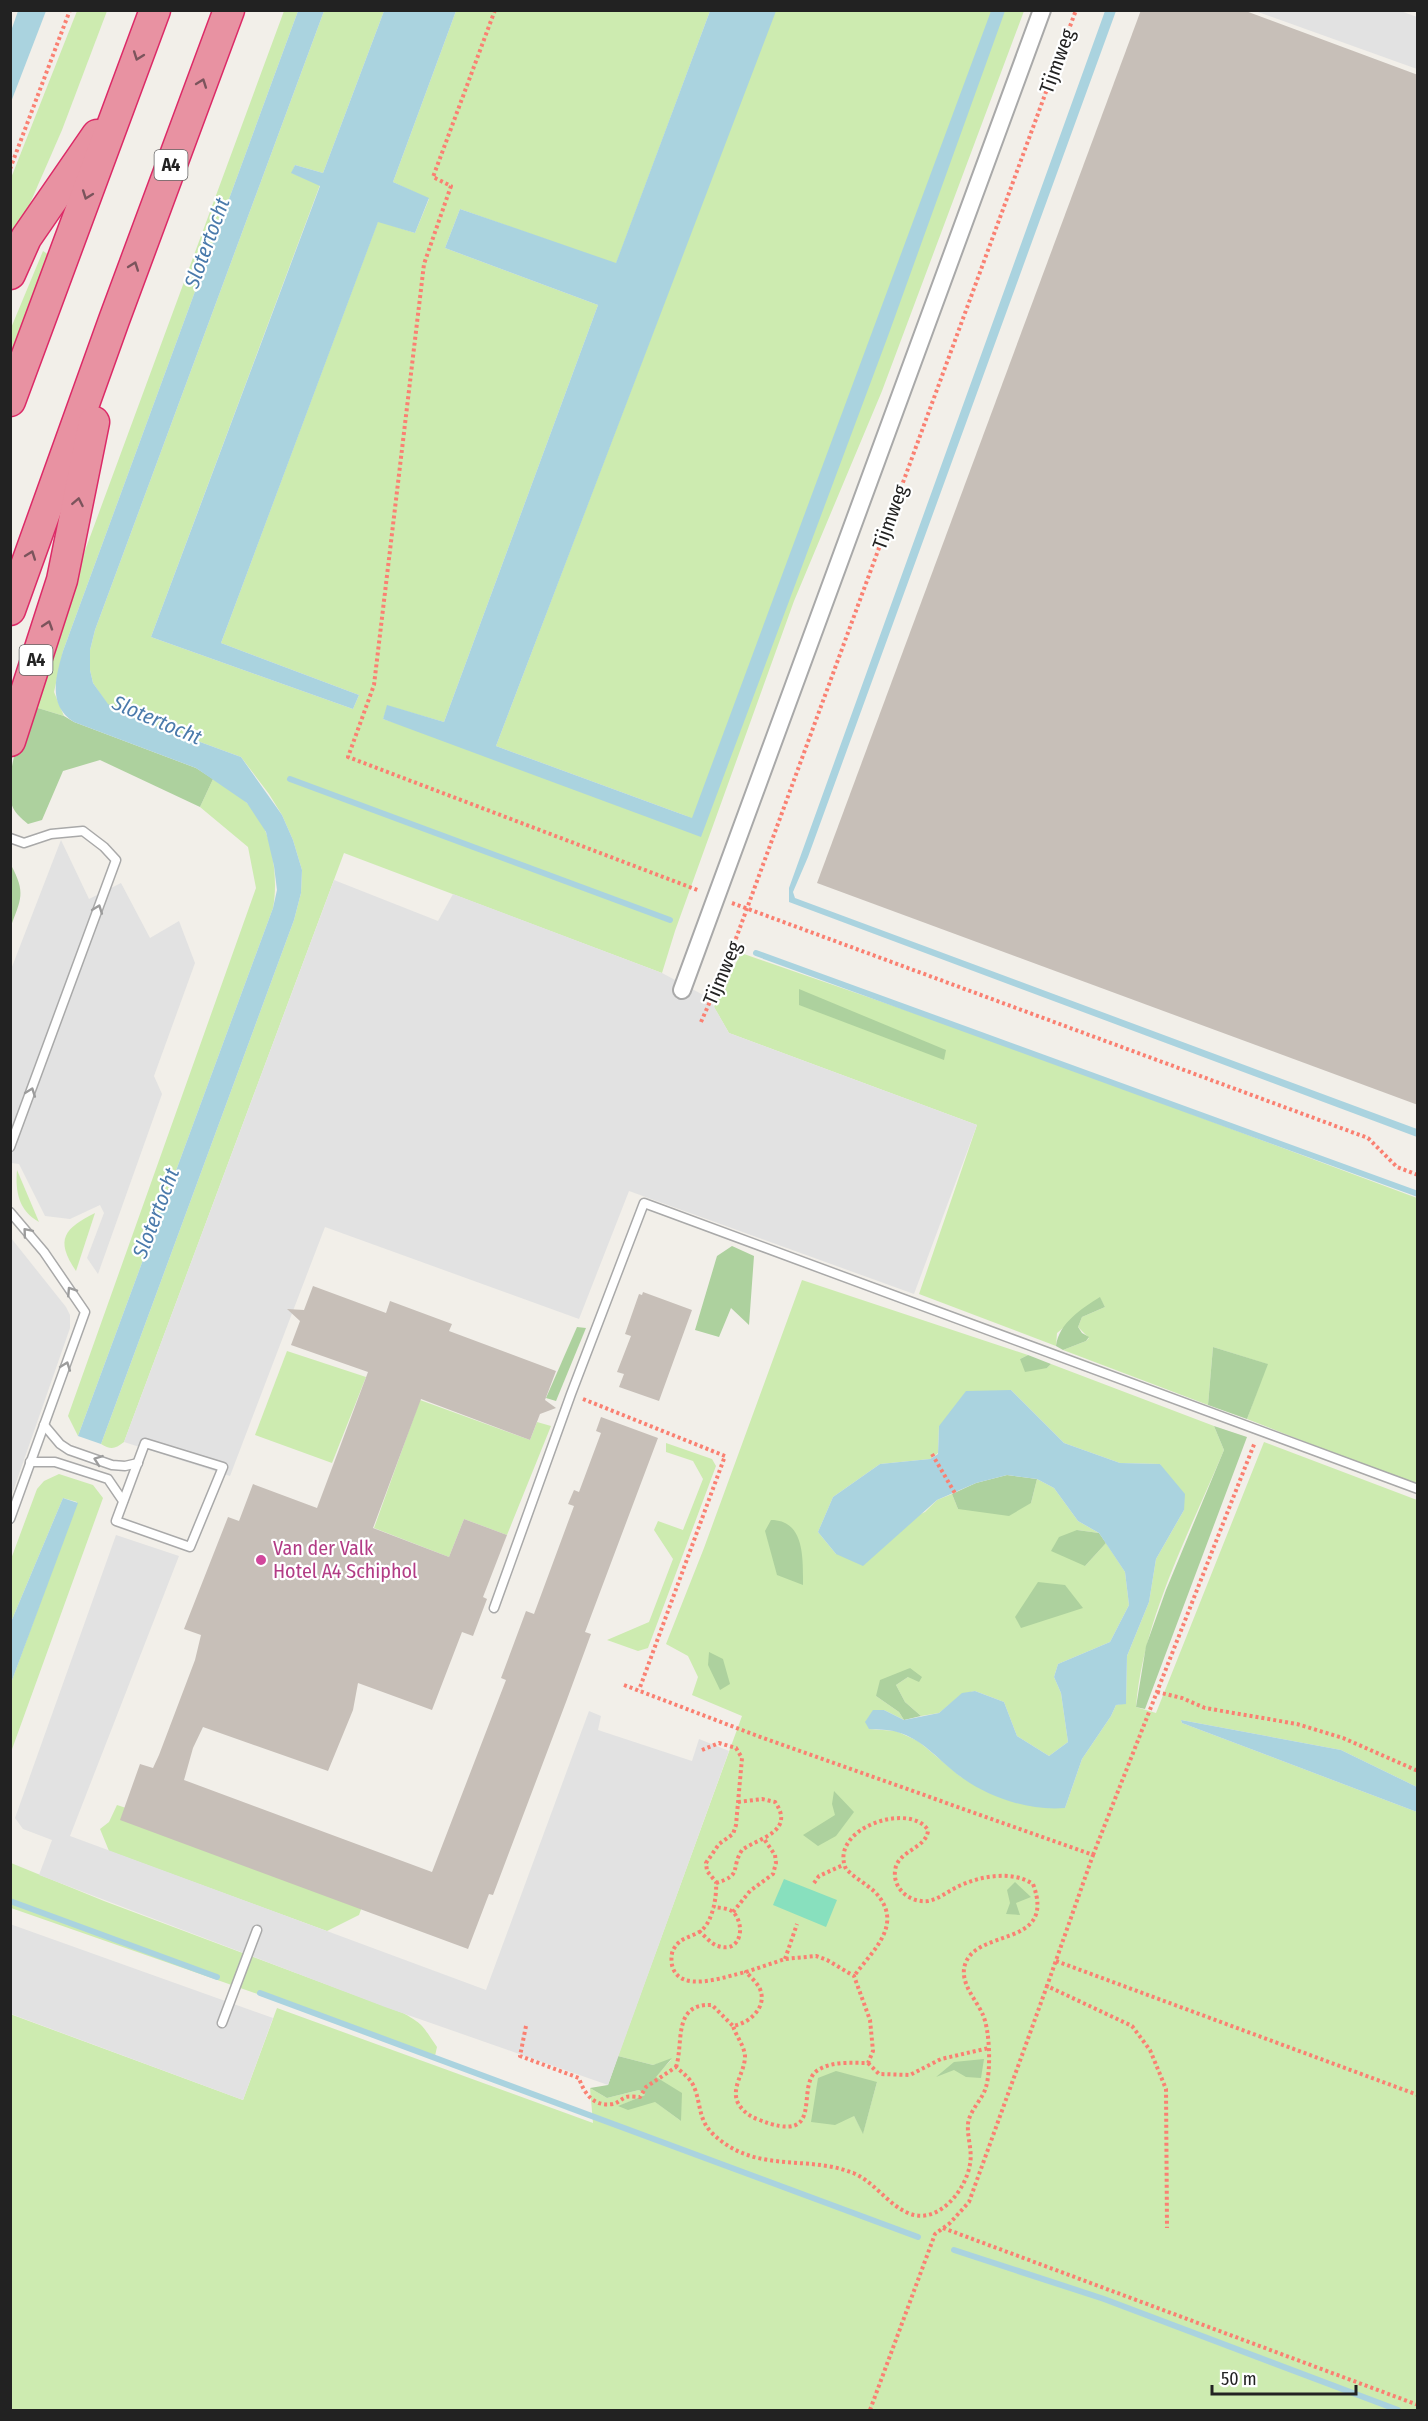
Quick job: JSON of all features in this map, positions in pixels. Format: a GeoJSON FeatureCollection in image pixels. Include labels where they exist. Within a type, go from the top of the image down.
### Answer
{"type":"FeatureCollection","features":[{"type":"Feature","properties":{"kind":"highway"},"geometry":{"type":"LineString","coordinates":[[10,401],[155,10]]}},
{"type":"Feature","properties":{"kind":"highway","name":"A4"},"geometry":{"type":"LineString","coordinates":[[10,610],[229,10]]}},
{"type":"Feature","properties":{"kind":"highway"},"geometry":{"type":"LineString","coordinates":[[10,274],[26,238],[121,101]]}},
{"type":"Feature","properties":{"kind":"highway","name":"A4"},"geometry":{"type":"LineString","coordinates":[[10,741],[62,580],[114,320]]}},
{"type":"Feature","properties":{"kind":"street","name":"Tijmweg"},"geometry":{"type":"LineString","coordinates":[[682,990],[1042,10]]}},
{"type":"Feature","properties":{"kind":"lane"},"geometry":{"type":"LineString","coordinates":[[10,838],[24,843],[51,834],[83,831],[104,847],[116,860],[10,1147]]}},
{"type":"Feature","properties":{"kind":"lane"},"geometry":{"type":"LineString","coordinates":[[494,1608],[571,1394],[644,1203],[1418,1489]]}},
{"type":"Feature","properties":{"kind":"lane"},"geometry":{"type":"LineString","coordinates":[[10,1212],[44,1252],[85,1312],[10,1519]]}},
{"type":"Feature","properties":{"kind":"lane"},"geometry":{"type":"LineString","coordinates":[[44,1425],[60,1444],[69,1450],[112,1465],[125,1466],[138,1462]]}},
{"type":"Feature","properties":{"kind":"lane"},"geometry":{"type":"LineString","coordinates":[[145,1443],[223,1467],[190,1547],[116,1521],[123,1501],[145,1443]]}},
{"type":"Feature","properties":{"kind":"lane"},"geometry":{"type":"LineString","coordinates":[[30,1462],[55,1462],[108,1479],[123,1501]]}},
{"type":"Feature","properties":{"kind":"lane"},"geometry":{"type":"LineString","coordinates":[[222,2023],[257,1930]]}},
{"type":"Feature","properties":{"kind":"path"},"geometry":{"type":"LineString","coordinates":[[10,169],[70,10]]}},
{"type":"Feature","properties":{"kind":"path"},"geometry":{"type":"LineString","coordinates":[[495,10],[434,177],[451,186],[424,264],[374,686],[348,757],[747,909],[1368,1138],[1397,1167],[1418,1175]]}},
{"type":"Feature","properties":{"kind":"path","name":"Tijmweg"},"geometry":{"type":"LineString","coordinates":[[701,1022],[727,963],[1076,10]]}},
{"type":"Feature","properties":{"kind":"path"},"geometry":{"type":"LineString","coordinates":[[571,1394],[725,1456],[639,1690]]}},
{"type":"Feature","properties":{"kind":"path"},"geometry":{"type":"LineString","coordinates":[[870,2410],[935,2234],[969,2202],[1093,1855],[1260,1431]]}},
{"type":"Feature","properties":{"kind":"path"},"geometry":{"type":"LineString","coordinates":[[932,1454],[956,1495]]}},
{"type":"Feature","properties":{"kind":"path"},"geometry":{"type":"LineString","coordinates":[[624,1685],[755,1735],[1093,1855]]}},
{"type":"Feature","properties":{"kind":"path"},"geometry":{"type":"LineString","coordinates":[[1157,1692],[1182,1698],[1205,1708],[1297,1724],[1333,1735],[1418,1771]]}},
{"type":"Feature","properties":{"kind":"path"},"geometry":{"type":"LineString","coordinates":[[702,1750],[719,1743],[736,1748],[742,1758],[738,1802],[733,1834],[719,1844],[706,1863],[707,1871],[716,1883],[714,1907],[703,1929],[675,1946],[671,1961],[673,1970],[678,1976],[692,1982],[746,1972],[785,1959],[816,1956],[827,1960],[854,1976],[870,2020],[873,2051],[868,2063]]}},
{"type":"Feature","properties":{"kind":"path"},"geometry":{"type":"LineString","coordinates":[[716,1883],[730,1878],[735,1872],[742,1850],[749,1844],[773,1834],[781,1816],[775,1802],[762,1799],[738,1802]]}},
{"type":"Feature","properties":{"kind":"path"},"geometry":{"type":"LineString","coordinates":[[676,2067],[690,2080],[695,2089],[698,2109],[705,2125],[728,2146],[749,2156],[779,2163],[844,2170],[865,2179],[907,2213],[920,2217],[930,2215],[946,2206],[955,2196],[968,2173],[971,2157],[968,2120],[986,2086],[989,2048],[984,2016],[965,1980],[964,1968],[968,1958],[979,1949],[1013,1935],[1029,1925],[1039,1908],[1033,1884],[1019,1877],[994,1877],[959,1886],[937,1898],[926,1901],[908,1897],[895,1881],[896,1864],[901,1857],[924,1841],[928,1830],[920,1821],[912,1819],[889,1820],[871,1825],[856,1833],[843,1852],[843,1864],[879,1898],[888,1919],[888,1927],[883,1938],[854,1976]]}},
{"type":"Feature","properties":{"kind":"path"},"geometry":{"type":"LineString","coordinates":[[733,1912],[750,1891],[773,1874],[776,1863],[775,1855],[764,1839]]}},
{"type":"Feature","properties":{"kind":"path"},"geometry":{"type":"LineString","coordinates":[[814,1883],[819,1876],[843,1864]]}},
{"type":"Feature","properties":{"kind":"path"},"geometry":{"type":"LineString","coordinates":[[699,1931],[718,1946],[733,1945],[741,1934],[741,1926],[733,1912],[714,1907]]}},
{"type":"Feature","properties":{"kind":"path"},"geometry":{"type":"LineString","coordinates":[[785,1959],[797,1924]]}},
{"type":"Feature","properties":{"kind":"path"},"geometry":{"type":"LineString","coordinates":[[1056,1961],[1418,2095]]}},
{"type":"Feature","properties":{"kind":"path"},"geometry":{"type":"LineString","coordinates":[[733,2026],[750,2020],[760,2007],[760,1989],[746,1972]]}},
{"type":"Feature","properties":{"kind":"path"},"geometry":{"type":"LineString","coordinates":[[1047,1986],[1132,2026],[1150,2050],[1166,2090],[1167,2228]]}},
{"type":"Feature","properties":{"kind":"path"},"geometry":{"type":"LineString","coordinates":[[526,2026],[520,2056],[579,2078],[584,2094],[605,2104],[615,2104],[626,2097],[640,2097],[646,2087],[676,2067],[680,2054],[681,2025],[691,2009],[697,2006],[712,2005],[733,2026],[745,2057],[735,2089],[736,2099],[746,2113],[785,2126],[795,2125],[803,2120],[809,2080],[817,2070],[838,2064],[868,2063],[879,2074],[910,2075],[941,2059],[989,2048]]}},
{"type":"Feature","properties":{"kind":"path"},"geometry":{"type":"LineString","coordinates":[[943,2228],[1418,2405]]}},
{"type":"Feature","properties":{"kind":"green space"},"geometry":{"type":"Polygon","coordinates":[[[77,11],[107,11],[62,130],[11,247],[11,178],[77,11]]]}},
{"type":"Feature","properties":{"kind":"green space"},"geometry":{"type":"Polygon","coordinates":[[[284,11],[298,11],[63,651],[54,692],[64,716],[28,705],[284,11]]]}},
{"type":"Feature","properties":{"kind":"green space"},"geometry":{"type":"Polygon","coordinates":[[[324,11],[384,11],[323,173],[295,165],[292,173],[320,185],[151,637],[353,709],[359,695],[221,643],[378,221],[415,233],[429,199],[393,182],[456,11],[710,11],[616,264],[460,209],[445,248],[598,305],[444,722],[388,706],[383,719],[692,818],[496,746],[775,11],[1024,11],[882,391],[794,601],[662,973],[344,853],[124,1442],[110,1448],[101,1444],[294,920],[301,893],[302,870],[282,815],[241,757],[132,717],[108,705],[93,683],[90,670],[90,650],[95,630],[324,11]]]}},
{"type":"Feature","properties":{"kind":"green space"},"geometry":{"type":"Polygon","coordinates":[[[43,251],[49,255],[11,352],[11,328],[43,251]]]}},
{"type":"Feature","properties":{"kind":"green space"},"geometry":{"type":"Polygon","coordinates":[[[28,705],[64,716],[74,722],[196,768],[213,779],[200,807],[100,760],[63,771],[42,820],[28,824],[14,809],[9,792],[18,740],[28,705]]]}},
{"type":"Feature","properties":{"kind":"green space"},"geometry":{"type":"Polygon","coordinates":[[[213,779],[247,803],[262,824],[272,852],[274,867],[273,908],[78,1436],[68,1416],[256,888],[248,847],[200,807],[213,779]]]}},
{"type":"Feature","properties":{"kind":"green space"},"geometry":{"type":"Polygon","coordinates":[[[11,865],[19,883],[20,896],[11,926],[11,865]]]}},
{"type":"Feature","properties":{"kind":"green space"},"geometry":{"type":"Polygon","coordinates":[[[741,953],[1006,1045],[1417,1198],[1417,1486],[1247,1419],[1267,1364],[1213,1347],[1208,1405],[1063,1350],[1089,1338],[1078,1327],[1082,1317],[1105,1307],[1100,1298],[1057,1333],[1056,1346],[919,1294],[977,1125],[729,1033],[714,1007],[741,953]]]}},
{"type":"Feature","properties":{"kind":"green space"},"geometry":{"type":"Polygon","coordinates":[[[799,989],[946,1050],[944,1060],[799,1005],[799,989]]]}},
{"type":"Feature","properties":{"kind":"green space"},"geometry":{"type":"Polygon","coordinates":[[[17,1170],[39,1222],[32,1218],[20,1200],[17,1170]]]}},
{"type":"Feature","properties":{"kind":"green space"},"geometry":{"type":"Polygon","coordinates":[[[95,1213],[76,1271],[65,1251],[66,1236],[76,1224],[95,1213]]]}},
{"type":"Feature","properties":{"kind":"green space"},"geometry":{"type":"Polygon","coordinates":[[[732,1246],[754,1256],[749,1325],[731,1308],[719,1337],[695,1330],[717,1256],[732,1246]]]}},
{"type":"Feature","properties":{"kind":"green space"},"geometry":{"type":"Polygon","coordinates":[[[802,1280],[1028,1355],[1020,1359],[1047,1368],[1051,1364],[1214,1426],[1224,1450],[1158,1608],[1140,1674],[1136,1707],[1156,1713],[1264,1442],[1417,1500],[1417,1787],[1341,1750],[1181,1720],[1182,1723],[1417,1812],[1417,2410],[11,2410],[10,2014],[243,2100],[277,2008],[593,2123],[590,2088],[607,2098],[639,2090],[645,2095],[619,2106],[654,2101],[681,2121],[655,2077],[671,2060],[653,2065],[618,2056],[742,1716],[692,1695],[698,1677],[688,1656],[666,1644],[704,1548],[802,1280]],[[1011,1390],[939,1426],[938,1453],[930,1459],[880,1464],[833,1497],[818,1532],[836,1554],[925,1512],[937,1500],[952,1494],[958,1509],[1031,1503],[1037,1479],[1054,1488],[1078,1521],[1099,1533],[1077,1530],[1085,1566],[1106,1543],[1125,1572],[1129,1605],[1110,1642],[1058,1664],[1054,1677],[1061,1693],[1068,1742],[1049,1756],[1017,1736],[1004,1702],[975,1691],[962,1694],[939,1713],[921,1716],[905,1702],[896,1685],[908,1677],[910,1668],[876,1696],[899,1712],[904,1720],[884,1710],[869,1729],[896,1731],[918,1741],[961,1777],[1065,1808],[1082,1759],[1116,1705],[1126,1703],[1127,1656],[1149,1602],[1156,1559],[1184,1510],[1160,1464],[1120,1463],[1064,1443],[1011,1390]],[[877,2082],[854,2116],[863,2133],[877,2082]]]}},
{"type":"Feature","properties":{"kind":"green space"},"geometry":{"type":"Polygon","coordinates":[[[1100,1297],[1105,1307],[1082,1317],[1078,1327],[1089,1337],[1086,1341],[1063,1350],[1056,1346],[1061,1330],[1066,1324],[1100,1297]]]}},
{"type":"Feature","properties":{"kind":"green space"},"geometry":{"type":"Polygon","coordinates":[[[577,1327],[586,1328],[556,1401],[546,1398],[577,1327]]]}},
{"type":"Feature","properties":{"kind":"green space"},"geometry":{"type":"Polygon","coordinates":[[[1213,1347],[1268,1364],[1247,1419],[1208,1405],[1213,1347]]]}},
{"type":"Feature","properties":{"kind":"green space"},"geometry":{"type":"Polygon","coordinates":[[[287,1351],[366,1377],[332,1463],[255,1435],[287,1351]]]}},
{"type":"Feature","properties":{"kind":"green space"},"geometry":{"type":"Polygon","coordinates":[[[1028,1355],[1051,1364],[1047,1368],[1025,1372],[1020,1359],[1028,1355]]]}},
{"type":"Feature","properties":{"kind":"green space"},"geometry":{"type":"Polygon","coordinates":[[[420,1400],[530,1440],[537,1422],[551,1426],[507,1535],[464,1519],[449,1557],[374,1528],[420,1400]]]}},
{"type":"Feature","properties":{"kind":"green space"},"geometry":{"type":"Polygon","coordinates":[[[1214,1426],[1247,1437],[1145,1709],[1136,1707],[1146,1646],[1166,1590],[1224,1450],[1214,1426]]]}},
{"type":"Feature","properties":{"kind":"green space"},"geometry":{"type":"Polygon","coordinates":[[[666,1443],[712,1459],[716,1466],[648,1648],[638,1651],[607,1640],[649,1622],[673,1559],[654,1530],[658,1521],[683,1530],[703,1479],[693,1461],[666,1452],[666,1443]]]}},
{"type":"Feature","properties":{"kind":"green space"},"geometry":{"type":"Polygon","coordinates":[[[59,1474],[93,1485],[103,1498],[11,1752],[11,1683],[77,1502],[63,1498],[11,1622],[11,1559],[37,1489],[44,1481],[59,1474]]]}},
{"type":"Feature","properties":{"kind":"green space"},"geometry":{"type":"Polygon","coordinates":[[[1007,1475],[1037,1479],[1031,1503],[1009,1516],[958,1509],[952,1494],[976,1483],[1007,1475]]]}},
{"type":"Feature","properties":{"kind":"green space"},"geometry":{"type":"Polygon","coordinates":[[[771,1520],[790,1526],[796,1534],[802,1553],[803,1585],[777,1575],[765,1531],[771,1520]]]}},
{"type":"Feature","properties":{"kind":"green space"},"geometry":{"type":"Polygon","coordinates":[[[1077,1530],[1099,1533],[1106,1543],[1085,1566],[1051,1551],[1059,1537],[1077,1530]]]}},
{"type":"Feature","properties":{"kind":"green space"},"geometry":{"type":"Polygon","coordinates":[[[1038,1582],[1065,1585],[1083,1608],[1021,1628],[1015,1617],[1038,1582]]]}},
{"type":"Feature","properties":{"kind":"green space"},"geometry":{"type":"Polygon","coordinates":[[[709,1652],[723,1659],[730,1684],[720,1690],[708,1665],[709,1652]]]}},
{"type":"Feature","properties":{"kind":"green space"},"geometry":{"type":"Polygon","coordinates":[[[910,1668],[922,1677],[919,1682],[908,1677],[896,1685],[905,1702],[921,1716],[904,1720],[899,1712],[876,1696],[880,1680],[910,1668]]]}},
{"type":"Feature","properties":{"kind":"green space"},"geometry":{"type":"Polygon","coordinates":[[[834,1791],[854,1812],[836,1836],[818,1846],[803,1835],[835,1815],[832,1804],[834,1791]]]}},
{"type":"Feature","properties":{"kind":"green space"},"geometry":{"type":"Polygon","coordinates":[[[117,1805],[187,1828],[364,1901],[359,1915],[327,1931],[109,1851],[100,1829],[109,1822],[117,1805]]]}},
{"type":"Feature","properties":{"kind":"green space"},"geometry":{"type":"Polygon","coordinates":[[[11,1863],[104,1901],[403,2013],[420,2024],[426,2031],[437,2047],[435,2056],[11,1908],[11,1863]]]}},
{"type":"Feature","properties":{"kind":"green space"},"geometry":{"type":"Polygon","coordinates":[[[784,1879],[837,1900],[826,1927],[773,1905],[784,1879]]]}},
{"type":"Feature","properties":{"kind":"green space"},"geometry":{"type":"Polygon","coordinates":[[[1015,1882],[1031,1897],[1016,1903],[1020,1915],[1006,1914],[1010,1903],[1007,1890],[1015,1882]]]}},
{"type":"Feature","properties":{"kind":"green space"},"geometry":{"type":"Polygon","coordinates":[[[618,2056],[653,2065],[672,2058],[656,2077],[682,2093],[681,2121],[655,2102],[628,2110],[618,2106],[645,2095],[639,2090],[607,2098],[590,2088],[608,2085],[618,2056]]]}},
{"type":"Feature","properties":{"kind":"green space"},"geometry":{"type":"Polygon","coordinates":[[[984,2059],[981,2078],[966,2077],[954,2070],[936,2077],[954,2062],[984,2059]]]}},
{"type":"Feature","properties":{"kind":"green space"},"geometry":{"type":"Polygon","coordinates":[[[836,2071],[877,2082],[863,2134],[854,2116],[835,2125],[811,2122],[818,2078],[836,2071]]]}},
{"type":"Feature","properties":{"kind":"shaded area"},"geometry":{"type":"Polygon","coordinates":[[[1398,10],[1417,17],[1417,69],[1255,11],[1398,10]]]}},
{"type":"Feature","properties":{"kind":"shaded area"},"geometry":{"type":"Polygon","coordinates":[[[61,840],[89,899],[121,883],[150,938],[179,921],[195,963],[154,1076],[162,1094],[98,1274],[87,1258],[104,1213],[100,1205],[70,1219],[45,1216],[19,1164],[11,1163],[10,972],[61,840]]]}},
{"type":"Feature","properties":{"kind":"shaded area"},"geometry":{"type":"Polygon","coordinates":[[[334,880],[438,921],[453,894],[662,973],[709,998],[729,1033],[977,1125],[914,1294],[629,1191],[579,1319],[325,1227],[230,1476],[124,1442],[334,880]]]}},
{"type":"Feature","properties":{"kind":"shaded area"},"geometry":{"type":"Polygon","coordinates":[[[11,1238],[66,1307],[70,1315],[70,1328],[11,1497],[11,1238]]]}},
{"type":"Feature","properties":{"kind":"shaded area"},"geometry":{"type":"Polygon","coordinates":[[[116,1535],[179,1556],[70,1836],[486,1990],[589,1711],[601,1716],[598,1730],[692,1761],[699,1739],[729,1751],[608,2085],[385,2007],[39,1875],[52,1840],[23,1829],[15,1818],[116,1535]]]}},
{"type":"Feature","properties":{"kind":"shaded area"},"geometry":{"type":"Polygon","coordinates":[[[10,1924],[273,2018],[243,2100],[11,2014],[10,1924]]]}},
{"type":"Feature","properties":{"kind":"water"},"geometry":{"type":"Polygon","coordinates":[[[18,11],[46,11],[11,102],[11,31],[18,11]]]}},
{"type":"Feature","properties":{"kind":"water"},"geometry":{"type":"Polygon","coordinates":[[[298,11],[324,11],[95,630],[90,650],[90,670],[93,683],[108,704],[132,717],[241,757],[282,815],[302,870],[301,893],[294,920],[101,1444],[78,1436],[273,908],[277,890],[266,832],[247,803],[196,768],[74,722],[65,715],[60,707],[56,680],[63,651],[298,11]]]}},
{"type":"Feature","properties":{"kind":"water"},"geometry":{"type":"Polygon","coordinates":[[[384,11],[456,11],[393,182],[429,198],[415,233],[378,222],[221,643],[359,695],[353,709],[151,637],[320,186],[291,173],[295,165],[323,173],[384,11]]]}},
{"type":"Feature","properties":{"kind":"water"},"geometry":{"type":"Polygon","coordinates":[[[710,11],[776,11],[496,746],[692,818],[991,11],[1005,11],[888,336],[701,837],[383,719],[387,705],[444,722],[598,305],[445,248],[460,209],[616,263],[710,11]]]}},
{"type":"Feature","properties":{"kind":"water"},"geometry":{"type":"Polygon","coordinates":[[[1105,11],[1116,11],[808,857],[793,892],[795,898],[1417,1129],[1417,1137],[789,902],[789,888],[1105,11]]]}},
{"type":"Feature","properties":{"kind":"water"},"geometry":{"type":"Polygon","coordinates":[[[1011,1390],[1064,1443],[1120,1463],[1160,1464],[1185,1494],[1184,1510],[1156,1559],[1149,1602],[1127,1656],[1126,1704],[1116,1705],[1082,1759],[1065,1808],[1024,1805],[997,1797],[961,1777],[915,1740],[894,1731],[869,1729],[865,1722],[873,1710],[884,1710],[904,1720],[939,1713],[962,1693],[975,1691],[1004,1702],[1017,1736],[1049,1756],[1068,1742],[1061,1693],[1054,1677],[1058,1664],[1110,1642],[1129,1605],[1125,1572],[1099,1533],[1078,1521],[1054,1488],[1037,1479],[1007,1475],[976,1483],[937,1500],[863,1566],[836,1554],[818,1532],[833,1497],[880,1464],[930,1459],[938,1454],[939,1426],[966,1391],[1011,1390]]]}},
{"type":"Feature","properties":{"kind":"water"},"geometry":{"type":"Polygon","coordinates":[[[63,1498],[78,1503],[11,1683],[11,1622],[63,1498]]]}},
{"type":"Feature","properties":{"kind":"water"},"geometry":{"type":"Polygon","coordinates":[[[1181,1720],[1341,1750],[1417,1787],[1417,1812],[1182,1723],[1181,1720]]]}},
{"type":"Feature","properties":{"kind":"building"},"geometry":{"type":"Polygon","coordinates":[[[1141,10],[1243,10],[1418,75],[1418,1105],[817,883],[1141,10]]]}},
{"type":"Feature","properties":{"kind":"building"},"geometry":{"type":"Polygon","coordinates":[[[313,1286],[386,1313],[390,1301],[452,1324],[449,1331],[556,1371],[545,1400],[556,1408],[540,1414],[530,1440],[421,1399],[373,1528],[449,1557],[464,1519],[507,1535],[483,1597],[487,1599],[473,1636],[462,1632],[432,1710],[358,1683],[353,1710],[328,1771],[203,1727],[193,1748],[184,1780],[432,1872],[506,1680],[501,1678],[526,1611],[534,1614],[574,1506],[568,1504],[574,1490],[579,1492],[601,1433],[596,1431],[601,1417],[658,1438],[585,1632],[591,1634],[566,1702],[493,1895],[489,1894],[468,1949],[120,1820],[140,1764],[153,1768],[195,1660],[201,1635],[184,1629],[228,1517],[239,1521],[253,1484],[317,1508],[368,1372],[291,1345],[300,1321],[287,1309],[304,1310],[313,1286]]]}},
{"type":"Feature","properties":{"kind":"building"},"geometry":{"type":"Polygon","coordinates":[[[643,1292],[692,1310],[659,1401],[619,1387],[624,1374],[617,1372],[631,1336],[625,1334],[639,1294],[642,1295],[643,1292]]]}},
{"type":"Feature","properties":{"kind":"waterway"},"geometry":{"type":"LineString","coordinates":[[290,779],[670,920]]}},
{"type":"Feature","properties":{"kind":"waterway"},"geometry":{"type":"LineString","coordinates":[[756,953],[1418,1194]]}},
{"type":"Feature","properties":{"kind":"waterway"},"geometry":{"type":"LineString","coordinates":[[10,1901],[217,1977]]}},
{"type":"Feature","properties":{"kind":"waterway"},"geometry":{"type":"LineString","coordinates":[[260,1993],[918,2237]]}},
{"type":"Feature","properties":{"kind":"waterway"},"geometry":{"type":"LineString","coordinates":[[954,2250],[1104,2299],[1398,2410]]}},
{"type":"Feature","properties":{"kind":"place","name":"Van der Valk Hotel A4 Schiphol"},"geometry":{"type":"Point","coordinates":[261,1560]}},
{"type":"Feature","properties":{"kind":"water label","name":"Slotertocht"},"geometry":{"type":"Point","coordinates":[207,243]}},
{"type":"Feature","properties":{"kind":"water label","name":"Slotertocht"},"geometry":{"type":"Point","coordinates":[157,720]}},
{"type":"Feature","properties":{"kind":"water label","name":"Slotertocht"},"geometry":{"type":"Point","coordinates":[156,1213]}}]}
